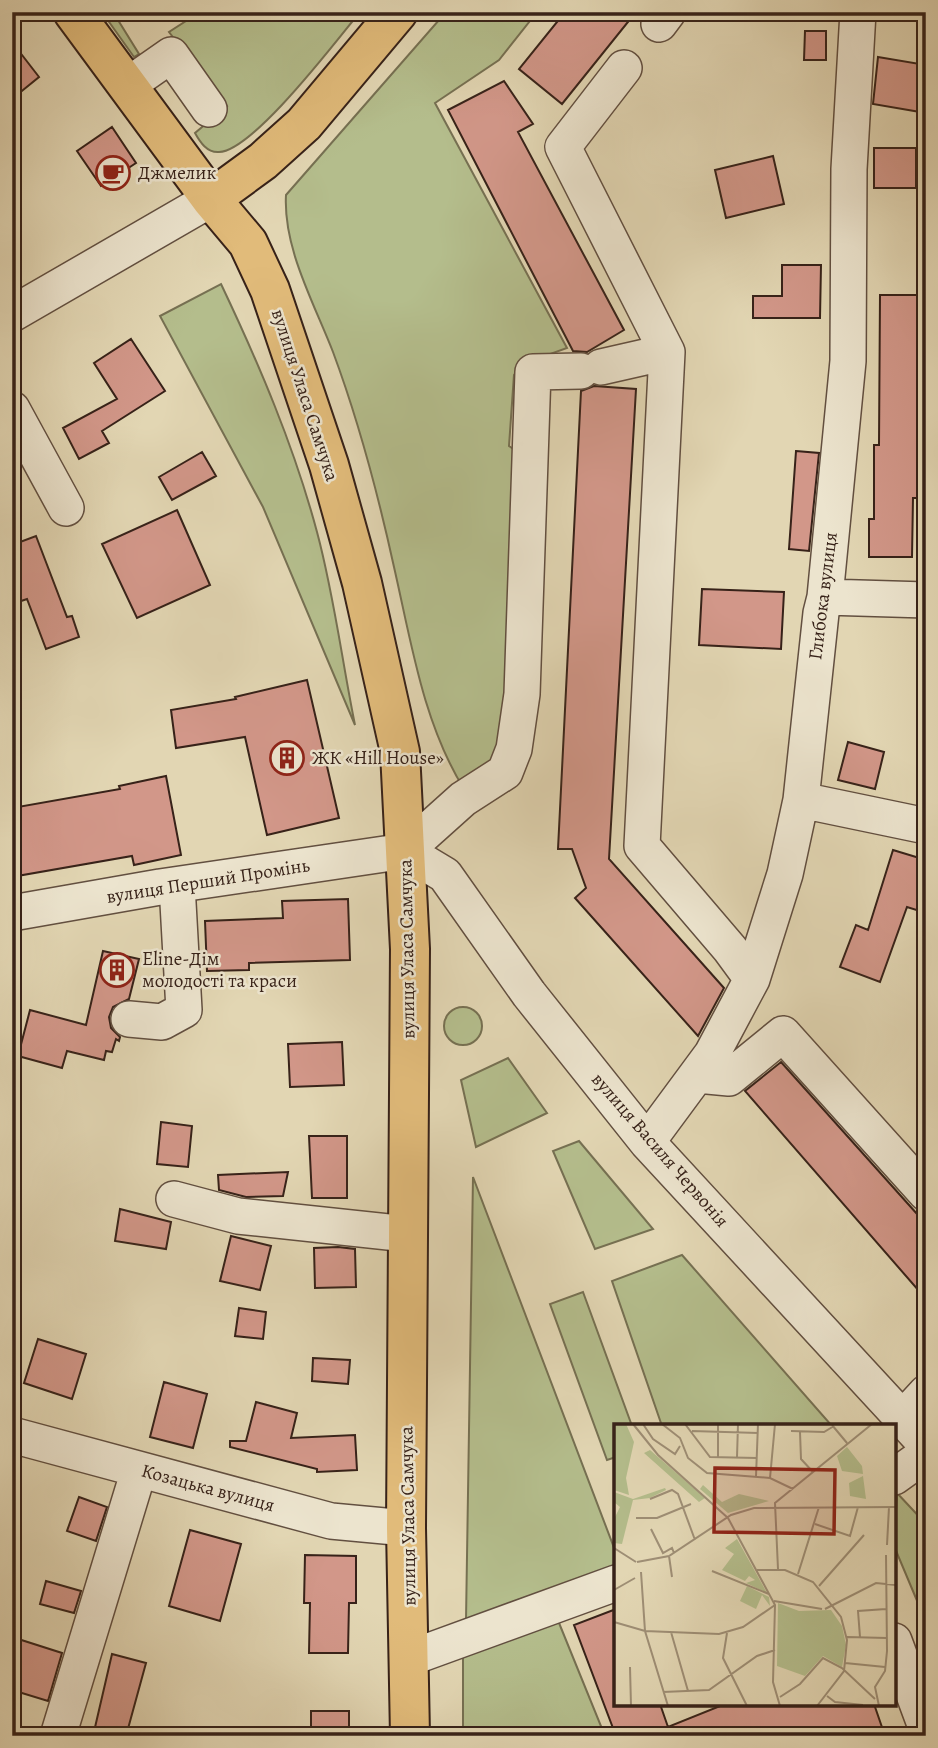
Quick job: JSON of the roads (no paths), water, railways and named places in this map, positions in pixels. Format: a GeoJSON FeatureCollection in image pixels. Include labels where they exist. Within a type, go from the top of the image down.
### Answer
{"type":"FeatureCollection","features":[{"type":"Feature","properties":{"kind":"main road","name":"вулиця Уласа Самчука"},"geometry":{"type":"LineString","coordinates":[[73,12],[211,199],[248,243],[270,290],[329,465],[362,583],[400,752],[410,949],[407,1234],[410,1736]]}},
{"type":"Feature","properties":{"kind":"main road"},"geometry":{"type":"LineString","coordinates":[[211,199],[263,161],[304,124],[398,12]]}},
{"type":"Feature","properties":{"kind":"street","name":"Глибока вулиця"},"geometry":{"type":"LineString","coordinates":[[647,1142],[712,1054],[752,979],[785,874],[802,800],[848,361],[849,169],[858,12]]}},
{"type":"Feature","properties":{"kind":"street"},"geometry":{"type":"LineString","coordinates":[[128,86],[171,55],[209,109]]}},
{"type":"Feature","properties":{"kind":"street"},"geometry":{"type":"LineString","coordinates":[[624,68],[564,147],[667,352],[642,846],[752,979]]}},
{"type":"Feature","properties":{"kind":"street"},"geometry":{"type":"LineString","coordinates":[[12,314],[211,199]]}},
{"type":"Feature","properties":{"kind":"street"},"geometry":{"type":"LineString","coordinates":[[405,851],[463,799],[505,772],[514,749],[523,694],[533,372],[591,369],[667,352]]}},
{"type":"Feature","properties":{"kind":"street"},"geometry":{"type":"LineString","coordinates":[[12,409],[66,508]]}},
{"type":"Feature","properties":{"kind":"street"},"geometry":{"type":"LineString","coordinates":[[825,597],[926,600]]}},
{"type":"Feature","properties":{"kind":"street"},"geometry":{"type":"LineString","coordinates":[[802,800],[926,826]]}},
{"type":"Feature","properties":{"kind":"street","name":"вулиця Перший Промінь"},"geometry":{"type":"LineString","coordinates":[[12,914],[177,885],[405,851]]}},
{"type":"Feature","properties":{"kind":"street","name":"вулиця Василя Червонія"},"geometry":{"type":"LineString","coordinates":[[405,851],[445,875],[529,994],[647,1142],[914,1406],[926,1444]]}},
{"type":"Feature","properties":{"kind":"street"},"geometry":{"type":"LineString","coordinates":[[129,1019],[162,1022],[184,1010],[177,885]]}},
{"type":"Feature","properties":{"kind":"street"},"geometry":{"type":"LineString","coordinates":[[697,1075],[729,1078],[783,1034],[926,1193]]}},
{"type":"Feature","properties":{"kind":"street"},"geometry":{"type":"LineString","coordinates":[[174,1199],[238,1216],[407,1234]]}},
{"type":"Feature","properties":{"kind":"street","name":"Козацька вулиця"},"geometry":{"type":"LineString","coordinates":[[12,1435],[331,1521],[407,1528]]}},
{"type":"Feature","properties":{"kind":"street"},"geometry":{"type":"LineString","coordinates":[[896,1476],[926,1454]]}},
{"type":"Feature","properties":{"kind":"street"},"geometry":{"type":"LineString","coordinates":[[58,1736],[139,1470]]}},
{"type":"Feature","properties":{"kind":"street"},"geometry":{"type":"LineString","coordinates":[[410,1658],[614,1584]]}},
{"type":"Feature","properties":{"kind":"street"},"geometry":{"type":"LineString","coordinates":[[896,1646],[926,1727]]}},
{"type":"Feature","properties":{"kind":"place","name":"Джмелик"},"geometry":{"type":"Point","coordinates":[113,173]}},
{"type":"Feature","properties":{"kind":"place","name":"ЖК «Hill House»"},"geometry":{"type":"Point","coordinates":[287,758]}},
{"type":"Feature","properties":{"kind":"place","name":"Eline-Дім молодості та краси"},"geometry":{"type":"Point","coordinates":[117,970]}}]}
